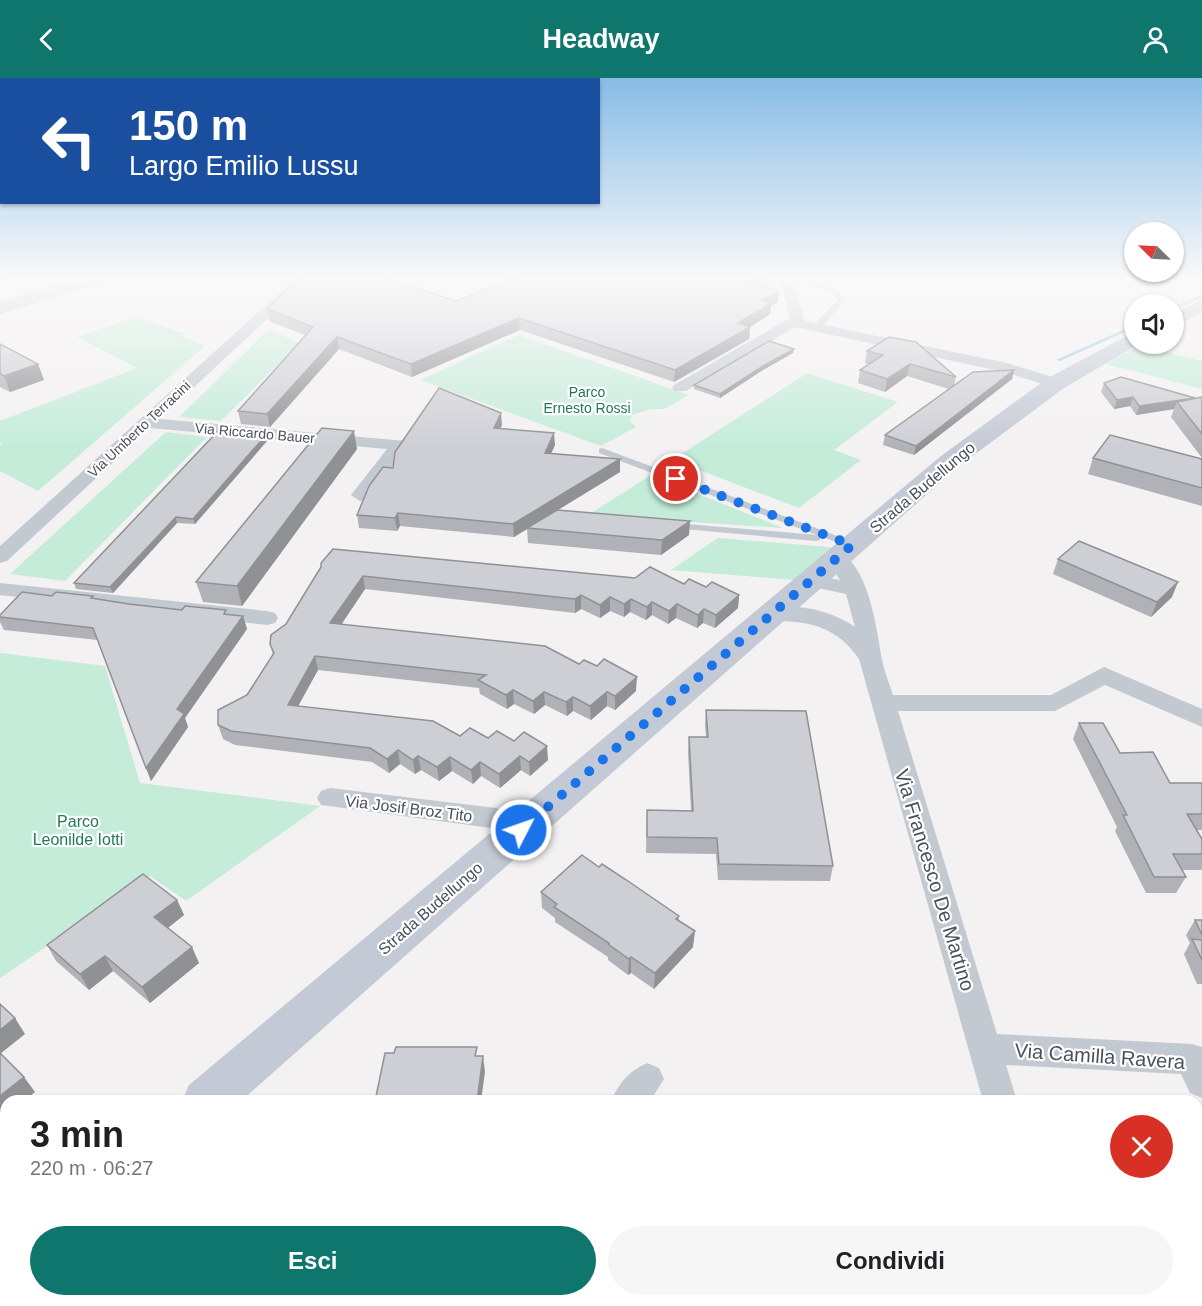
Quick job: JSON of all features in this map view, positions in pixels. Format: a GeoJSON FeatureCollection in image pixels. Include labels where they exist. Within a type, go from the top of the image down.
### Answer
{"type":"FeatureCollection","features":[{"type":"Feature","properties":{"kind":"street","name":"Via Umberto Terracini"},"geometry":{"type":"LineString","coordinates":[[0,557],[243,334]]}},
{"type":"Feature","properties":{"kind":"street"},"geometry":{"type":"LineString","coordinates":[[680,388],[773,334]]}},
{"type":"Feature","properties":{"kind":"street"},"geometry":{"type":"LineString","coordinates":[[840,334],[1007,368],[1056,383]]}},
{"type":"Feature","properties":{"kind":"street","name":"Strada Budellungo"},"geometry":{"type":"LineString","coordinates":[[213,1095],[794,596],[840,548],[950,461],[1056,383],[1124,344]]}},
{"type":"Feature","properties":{"kind":"street","name":"Via Riccardo Bauer"},"geometry":{"type":"LineString","coordinates":[[146,423],[400,445],[360,495]]}},
{"type":"Feature","properties":{"kind":"street","name":"Via Francesco De Martino"},"geometry":{"type":"LineString","coordinates":[[840,548],[870,642],[870,659],[998,1095]]}},
{"type":"Feature","properties":{"kind":"street"},"geometry":{"type":"LineString","coordinates":[[0,588],[267,618]]}},
{"type":"Feature","properties":{"kind":"street"},"geometry":{"type":"LineString","coordinates":[[794,596],[853,589]]}},
{"type":"Feature","properties":{"kind":"street","name":"Via Francesco De Martino"},"geometry":{"type":"LineString","coordinates":[[794,596],[819,616],[849,631],[870,659]]}},
{"type":"Feature","properties":{"kind":"street","name":"Via Francesco De Martino"},"geometry":{"type":"LineString","coordinates":[[794,596],[819,616]]}},
{"type":"Feature","properties":{"kind":"street"},"geometry":{"type":"LineString","coordinates":[[883,703],[1035,705],[1055,702],[1104,675],[1202,719]]}},
{"type":"Feature","properties":{"kind":"street","name":"Via Josif Broz Tito"},"geometry":{"type":"LineString","coordinates":[[330,798],[496,818],[521,830]]}},
{"type":"Feature","properties":{"kind":"street","name":"Via Camilla Ravera"},"geometry":{"type":"LineString","coordinates":[[985,1049],[1192,1059],[1202,1082]]}},
{"type":"Feature","properties":{"kind":"lane"},"geometry":{"type":"LineString","coordinates":[[602,451],[840,548]]}},
{"type":"Feature","properties":{"kind":"lane"},"geometry":{"type":"LineString","coordinates":[[665,525],[840,548]]}},
{"type":"Feature","properties":{"kind":"green space"},"geometry":{"type":"Polygon","coordinates":[[[85,334],[184,334],[181,336],[205,346],[38,491],[0,471],[0,445],[3,444],[0,442],[0,421],[137,368],[77,337],[85,334]]]}},
{"type":"Feature","properties":{"kind":"green space"},"geometry":{"type":"Polygon","coordinates":[[[264,334],[280,334],[299,343],[221,421],[179,417],[264,334]]]}},
{"type":"Feature","properties":{"kind":"green space","name":"Parco Ernesto Rossi"},"geometry":{"type":"Polygon","coordinates":[[[518,335],[689,395],[664,409],[651,409],[632,415],[630,421],[636,427],[601,446],[420,380],[518,335]]]}},
{"type":"Feature","properties":{"kind":"green space"},"geometry":{"type":"Polygon","coordinates":[[[1124,354],[1175,354],[1202,361],[1202,389],[1106,364],[1124,354]]]}},
{"type":"Feature","properties":{"kind":"green space"},"geometry":{"type":"Polygon","coordinates":[[[807,373],[898,402],[834,450],[861,460],[799,508],[689,466],[676,474],[660,468],[807,373]]]}},
{"type":"Feature","properties":{"kind":"green space"},"geometry":{"type":"Polygon","coordinates":[[[166,432],[207,437],[65,581],[10,574],[166,432]]]}},
{"type":"Feature","properties":{"kind":"green space"},"geometry":{"type":"Polygon","coordinates":[[[651,475],[783,528],[588,515],[651,475]]]}},
{"type":"Feature","properties":{"kind":"green space"},"geometry":{"type":"Polygon","coordinates":[[[718,538],[840,548],[807,581],[671,570],[718,538]]]}},
{"type":"Feature","properties":{"kind":"green space","name":"Parco Leonilde Iotti"},"geometry":{"type":"Polygon","coordinates":[[[0,653],[105,666],[140,783],[320,806],[186,901],[150,876],[0,978],[0,653]]]}},
{"type":"Feature","properties":{"kind":"building"},"geometry":{"type":"Polygon","coordinates":[[[306,334],[481,334],[411,364],[337,337],[267,414],[238,411],[306,334]]]}},
{"type":"Feature","properties":{"kind":"building"},"geometry":{"type":"Polygon","coordinates":[[[568,334],[737,334],[675,370],[568,334]]]}},
{"type":"Feature","properties":{"kind":"building"},"geometry":{"type":"Polygon","coordinates":[[[889,337],[916,342],[956,377],[910,364],[887,379],[860,370],[883,355],[867,351],[889,337]]]}},
{"type":"Feature","properties":{"kind":"building"},"geometry":{"type":"Polygon","coordinates":[[[769,341],[794,349],[720,394],[694,385],[769,341]]]}},
{"type":"Feature","properties":{"kind":"building"},"geometry":{"type":"Polygon","coordinates":[[[0,344],[38,364],[4,376],[0,374],[0,344]]]}},
{"type":"Feature","properties":{"kind":"building"},"geometry":{"type":"Polygon","coordinates":[[[1014,370],[916,446],[885,435],[973,372],[1014,370]]]}},
{"type":"Feature","properties":{"kind":"building"},"geometry":{"type":"Polygon","coordinates":[[[1121,377],[1195,398],[1139,406],[1133,397],[1117,400],[1104,383],[1121,377]]]}},
{"type":"Feature","properties":{"kind":"building"},"geometry":{"type":"Polygon","coordinates":[[[439,388],[501,413],[494,428],[554,433],[545,453],[620,459],[513,524],[398,513],[395,518],[357,515],[369,486],[383,467],[393,468],[395,452],[439,388]]]}},
{"type":"Feature","properties":{"kind":"building"},"geometry":{"type":"Polygon","coordinates":[[[1202,397],[1202,434],[1177,402],[1202,397]]]}},
{"type":"Feature","properties":{"kind":"building"},"geometry":{"type":"Polygon","coordinates":[[[322,428],[354,431],[237,586],[196,582],[322,428]]]}},
{"type":"Feature","properties":{"kind":"building"},"geometry":{"type":"Polygon","coordinates":[[[218,431],[266,435],[193,519],[176,517],[110,587],[74,583],[218,431]]]}},
{"type":"Feature","properties":{"kind":"building"},"geometry":{"type":"Polygon","coordinates":[[[1110,435],[1202,459],[1202,488],[1093,458],[1110,435]]]}},
{"type":"Feature","properties":{"kind":"building"},"geometry":{"type":"Polygon","coordinates":[[[557,510],[690,521],[662,540],[527,528],[557,510]]]}},
{"type":"Feature","properties":{"kind":"building"},"geometry":{"type":"Polygon","coordinates":[[[1079,541],[1178,582],[1157,602],[1058,559],[1079,541]]]}},
{"type":"Feature","properties":{"kind":"building"},"geometry":{"type":"Polygon","coordinates":[[[333,549],[635,578],[650,567],[684,584],[689,579],[706,587],[712,582],[739,595],[716,615],[704,609],[698,615],[677,604],[669,611],[652,602],[647,607],[631,599],[624,604],[610,597],[600,605],[581,595],[575,599],[363,576],[330,623],[545,646],[579,664],[584,660],[597,666],[604,659],[637,677],[615,696],[607,692],[590,706],[573,697],[566,702],[544,692],[533,701],[513,690],[506,695],[478,680],[486,675],[315,656],[288,705],[433,721],[460,736],[470,728],[488,738],[497,731],[514,741],[524,732],[547,746],[529,762],[520,756],[499,774],[480,762],[471,770],[450,757],[437,767],[418,756],[413,760],[398,750],[387,759],[370,748],[231,731],[218,725],[218,710],[247,695],[274,653],[270,644],[271,635],[286,624],[321,567],[321,563],[333,549]]]}},
{"type":"Feature","properties":{"kind":"building"},"geometry":{"type":"Polygon","coordinates":[[[22,592],[52,596],[56,592],[93,596],[91,598],[182,610],[185,606],[226,610],[224,614],[243,616],[177,709],[184,714],[146,768],[93,628],[0,617],[22,592]]]}},
{"type":"Feature","properties":{"kind":"building"},"geometry":{"type":"Polygon","coordinates":[[[706,710],[806,711],[833,866],[719,864],[717,838],[647,837],[647,810],[693,811],[689,737],[708,737],[706,710]]]}},
{"type":"Feature","properties":{"kind":"building"},"geometry":{"type":"Polygon","coordinates":[[[1079,723],[1103,723],[1120,753],[1153,752],[1170,783],[1202,783],[1202,814],[1187,814],[1202,839],[1202,854],[1173,854],[1186,877],[1154,877],[1123,815],[1127,815],[1079,723]]]}},
{"type":"Feature","properties":{"kind":"building"},"geometry":{"type":"Polygon","coordinates":[[[582,855],[599,867],[602,864],[625,879],[679,916],[676,919],[695,931],[655,973],[631,957],[629,959],[554,907],[557,904],[541,892],[582,855]]]}},
{"type":"Feature","properties":{"kind":"building"},"geometry":{"type":"Polygon","coordinates":[[[143,874],[177,900],[154,917],[192,947],[142,987],[105,956],[80,974],[47,945],[143,874]]]}},
{"type":"Feature","properties":{"kind":"building"},"geometry":{"type":"Polygon","coordinates":[[[1195,920],[1202,920],[1202,935],[1195,920]]]}},
{"type":"Feature","properties":{"kind":"building"},"geometry":{"type":"Polygon","coordinates":[[[1192,939],[1202,940],[1202,960],[1192,939]]]}},
{"type":"Feature","properties":{"kind":"building"},"geometry":{"type":"Polygon","coordinates":[[[0,1004],[15,1018],[0,1030],[0,1004]]]}},
{"type":"Feature","properties":{"kind":"building"},"geometry":{"type":"Polygon","coordinates":[[[396,1047],[477,1047],[475,1056],[483,1056],[478,1095],[376,1095],[385,1053],[394,1053],[396,1047]]]}},
{"type":"Feature","properties":{"kind":"building"},"geometry":{"type":"Polygon","coordinates":[[[0,1053],[24,1077],[0,1095],[0,1053]]]}},
{"type":"Feature","properties":{"kind":"waterway"},"geometry":{"type":"LineString","coordinates":[[1058,360],[1115,334]]}},
{"type":"Feature","properties":{"kind":"route"},"geometry":{"type":"LineString","coordinates":[[521,830],[852,545],[676,479]]}}]}
